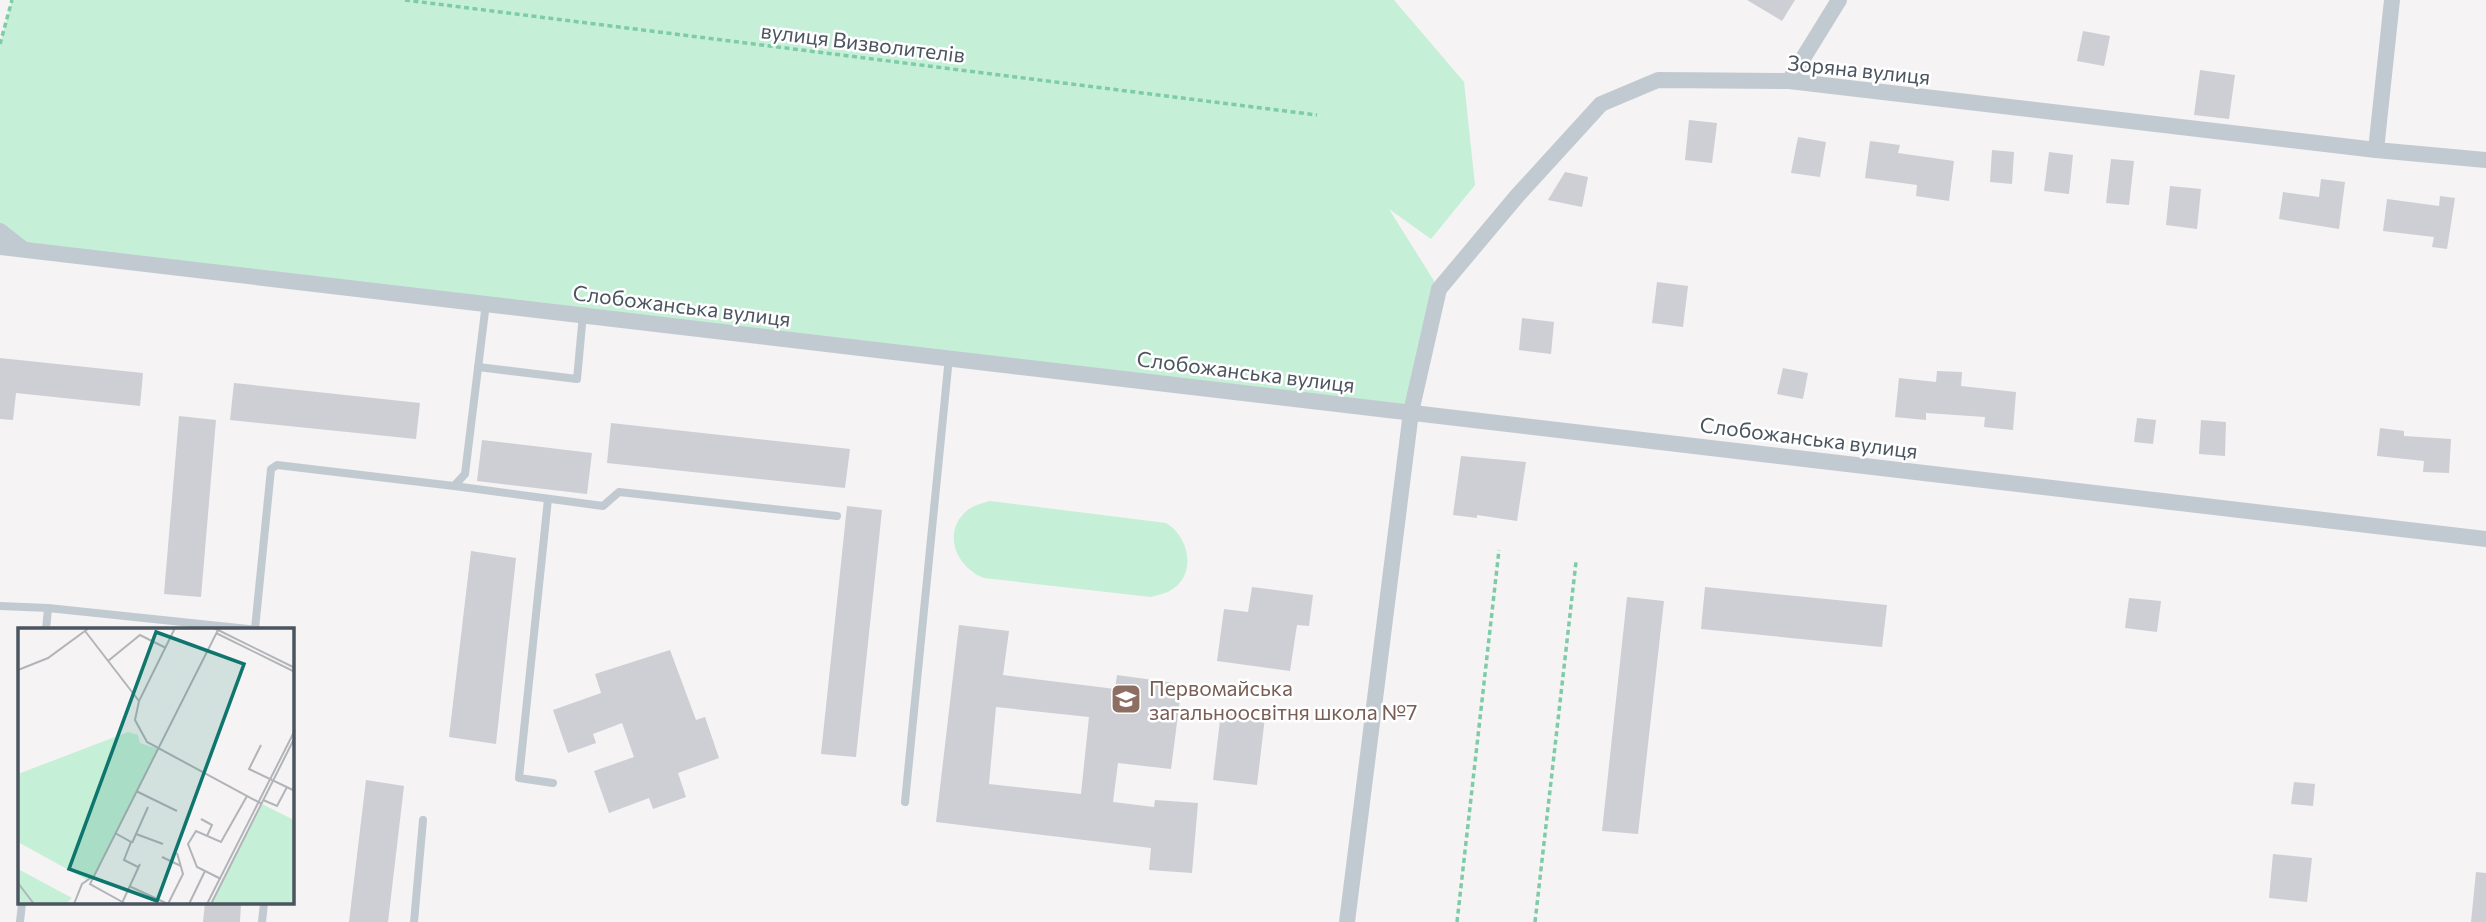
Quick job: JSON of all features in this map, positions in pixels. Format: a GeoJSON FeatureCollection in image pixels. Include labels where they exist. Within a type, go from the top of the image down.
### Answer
{"type":"FeatureCollection","features":[{"type":"Feature","properties":{"kind":"street"},"geometry":{"type":"LineString","coordinates":[[1789,81],[1839,0]]}},
{"type":"Feature","properties":{"kind":"street"},"geometry":{"type":"LineString","coordinates":[[2376,150],[2392,0]]}},
{"type":"Feature","properties":{"kind":"street","name":"Зоряна вулиця"},"geometry":{"type":"LineString","coordinates":[[1347,922],[1411,411],[1439,289],[1517,196],[1601,104],[1658,80],[1789,81],[2376,150],[2486,160]]}},
{"type":"Feature","properties":{"kind":"street"},"geometry":{"type":"LineString","coordinates":[[0,231],[23,250]]}},
{"type":"Feature","properties":{"kind":"street","name":"Слобожанська вулиця"},"geometry":{"type":"LineString","coordinates":[[0,247],[2486,539]]}},
{"type":"Feature","properties":{"kind":"lane"},"geometry":{"type":"LineString","coordinates":[[454,486],[465,474],[486,303]]}},
{"type":"Feature","properties":{"kind":"lane"},"geometry":{"type":"LineString","coordinates":[[478,367],[577,379],[583,314]]}},
{"type":"Feature","properties":{"kind":"lane"},"geometry":{"type":"LineString","coordinates":[[905,802],[949,357]]}},
{"type":"Feature","properties":{"kind":"lane"},"geometry":{"type":"LineString","coordinates":[[257,628],[271,469],[277,465],[603,506],[619,492],[836,516]]}},
{"type":"Feature","properties":{"kind":"lane"},"geometry":{"type":"LineString","coordinates":[[548,499],[519,778],[553,783]]}},
{"type":"Feature","properties":{"kind":"lane"},"geometry":{"type":"LineString","coordinates":[[0,606],[48,608],[247,628]]}},
{"type":"Feature","properties":{"kind":"lane"},"geometry":{"type":"LineString","coordinates":[[47,628],[48,608]]}},
{"type":"Feature","properties":{"kind":"lane"},"geometry":{"type":"LineString","coordinates":[[414,922],[423,820]]}},
{"type":"Feature","properties":{"kind":"lane"},"geometry":{"type":"LineString","coordinates":[[20,922],[22,904]]}},
{"type":"Feature","properties":{"kind":"lane"},"geometry":{"type":"LineString","coordinates":[[262,922],[264,904]]}},
{"type":"Feature","properties":{"kind":"path"},"geometry":{"type":"LineString","coordinates":[[0,44],[12,0]]}},
{"type":"Feature","properties":{"kind":"path","name":"вулиця Визволителів"},"geometry":{"type":"LineString","coordinates":[[405,0],[1317,116]]}},
{"type":"Feature","properties":{"kind":"path"},"geometry":{"type":"LineString","coordinates":[[1457,922],[1499,550]]}},
{"type":"Feature","properties":{"kind":"path"},"geometry":{"type":"LineString","coordinates":[[1535,922],[1576,562]]}},
{"type":"Feature","properties":{"kind":"green space"},"geometry":{"type":"Polygon","coordinates":[[[12,0],[1394,0],[1464,82],[1475,185],[1431,239],[1389,209],[1439,289],[1411,412],[23,250],[0,231],[0,44],[12,0]]]}},
{"type":"Feature","properties":{"kind":"green space"},"geometry":{"type":"Polygon","coordinates":[[[990,501],[1166,523],[1174,529],[1185,547],[1187,567],[1184,577],[1168,592],[1151,597],[984,578],[965,566],[955,547],[954,537],[955,527],[969,509],[990,501]]]}},
{"type":"Feature","properties":{"kind":"building"},"geometry":{"type":"Polygon","coordinates":[[[1747,0],[1795,0],[1782,21],[1747,0]]]}},
{"type":"Feature","properties":{"kind":"building"},"geometry":{"type":"Polygon","coordinates":[[[2083,31],[2110,36],[2104,66],[2077,61],[2083,31]]]}},
{"type":"Feature","properties":{"kind":"building"},"geometry":{"type":"Polygon","coordinates":[[[2200,70],[2235,75],[2229,119],[2194,115],[2200,70]]]}},
{"type":"Feature","properties":{"kind":"building"},"geometry":{"type":"Polygon","coordinates":[[[1689,120],[1717,123],[1712,163],[1685,160],[1689,120]]]}},
{"type":"Feature","properties":{"kind":"building"},"geometry":{"type":"Polygon","coordinates":[[[1798,137],[1826,142],[1820,177],[1791,173],[1798,137]]]}},
{"type":"Feature","properties":{"kind":"building"},"geometry":{"type":"Polygon","coordinates":[[[1870,141],[1900,145],[1898,153],[1954,161],[1949,201],[1916,196],[1917,185],[1865,178],[1870,141]]]}},
{"type":"Feature","properties":{"kind":"building"},"geometry":{"type":"Polygon","coordinates":[[[1992,150],[2014,152],[2012,184],[1990,182],[1992,150]]]}},
{"type":"Feature","properties":{"kind":"building"},"geometry":{"type":"Polygon","coordinates":[[[2049,152],[2073,155],[2069,194],[2044,191],[2049,152]]]}},
{"type":"Feature","properties":{"kind":"building"},"geometry":{"type":"Polygon","coordinates":[[[2111,159],[2134,161],[2129,205],[2106,203],[2111,159]]]}},
{"type":"Feature","properties":{"kind":"building"},"geometry":{"type":"Polygon","coordinates":[[[1565,172],[1588,177],[1582,207],[1548,200],[1565,172]]]}},
{"type":"Feature","properties":{"kind":"building"},"geometry":{"type":"Polygon","coordinates":[[[2321,179],[2345,182],[2339,229],[2279,219],[2283,192],[2319,197],[2321,179]]]}},
{"type":"Feature","properties":{"kind":"building"},"geometry":{"type":"Polygon","coordinates":[[[2170,186],[2201,189],[2197,229],[2166,225],[2170,186]]]}},
{"type":"Feature","properties":{"kind":"building"},"geometry":{"type":"Polygon","coordinates":[[[2440,196],[2455,198],[2447,249],[2432,247],[2434,237],[2383,231],[2387,199],[2439,206],[2440,196]]]}},
{"type":"Feature","properties":{"kind":"building"},"geometry":{"type":"Polygon","coordinates":[[[1657,282],[1688,286],[1683,327],[1652,323],[1657,282]]]}},
{"type":"Feature","properties":{"kind":"building"},"geometry":{"type":"Polygon","coordinates":[[[1522,318],[1554,322],[1551,354],[1519,350],[1522,318]]]}},
{"type":"Feature","properties":{"kind":"building"},"geometry":{"type":"Polygon","coordinates":[[[0,358],[143,373],[140,406],[16,393],[13,420],[0,419],[0,358]]]}},
{"type":"Feature","properties":{"kind":"building"},"geometry":{"type":"Polygon","coordinates":[[[1783,368],[1808,373],[1803,399],[1777,394],[1783,368]]]}},
{"type":"Feature","properties":{"kind":"building"},"geometry":{"type":"Polygon","coordinates":[[[1937,371],[1962,372],[1961,386],[2016,392],[2013,430],[1984,427],[1985,417],[1926,413],[1926,420],[1895,417],[1899,378],[1936,382],[1937,371]]]}},
{"type":"Feature","properties":{"kind":"building"},"geometry":{"type":"Polygon","coordinates":[[[234,383],[420,403],[416,439],[230,420],[234,383]]]}},
{"type":"Feature","properties":{"kind":"building"},"geometry":{"type":"Polygon","coordinates":[[[179,416],[216,420],[201,597],[164,594],[179,416]]]}},
{"type":"Feature","properties":{"kind":"building"},"geometry":{"type":"Polygon","coordinates":[[[2137,418],[2156,420],[2153,444],[2134,442],[2137,418]]]}},
{"type":"Feature","properties":{"kind":"building"},"geometry":{"type":"Polygon","coordinates":[[[2201,420],[2226,422],[2225,456],[2199,454],[2201,420]]]}},
{"type":"Feature","properties":{"kind":"building"},"geometry":{"type":"Polygon","coordinates":[[[611,423],[850,449],[845,488],[607,463],[611,423]]]}},
{"type":"Feature","properties":{"kind":"building"},"geometry":{"type":"Polygon","coordinates":[[[2380,428],[2404,431],[2404,436],[2451,439],[2449,473],[2423,472],[2424,461],[2377,456],[2380,428]]]}},
{"type":"Feature","properties":{"kind":"building"},"geometry":{"type":"Polygon","coordinates":[[[482,440],[592,453],[587,494],[477,481],[482,440]]]}},
{"type":"Feature","properties":{"kind":"building"},"geometry":{"type":"Polygon","coordinates":[[[1461,456],[1526,462],[1517,521],[1477,515],[1477,518],[1453,515],[1461,456]]]}},
{"type":"Feature","properties":{"kind":"building"},"geometry":{"type":"Polygon","coordinates":[[[847,506],[882,510],[856,757],[821,754],[847,506]]]}},
{"type":"Feature","properties":{"kind":"building"},"geometry":{"type":"Polygon","coordinates":[[[471,551],[516,558],[496,744],[449,737],[471,551]]]}},
{"type":"Feature","properties":{"kind":"building"},"geometry":{"type":"Polygon","coordinates":[[[1252,587],[1313,595],[1309,626],[1297,625],[1290,671],[1217,661],[1224,609],[1248,612],[1252,587]]]}},
{"type":"Feature","properties":{"kind":"building"},"geometry":{"type":"Polygon","coordinates":[[[1705,587],[1887,605],[1882,647],[1701,629],[1705,587]]]}},
{"type":"Feature","properties":{"kind":"building"},"geometry":{"type":"Polygon","coordinates":[[[1627,597],[1664,601],[1638,834],[1602,831],[1627,597]]]}},
{"type":"Feature","properties":{"kind":"building"},"geometry":{"type":"Polygon","coordinates":[[[2129,598],[2161,601],[2157,632],[2125,628],[2129,598]]]}},
{"type":"Feature","properties":{"kind":"building"},"geometry":{"type":"Polygon","coordinates":[[[959,625],[1009,631],[1003,675],[1115,689],[1117,675],[1182,684],[1171,769],[1118,763],[1113,802],[1154,807],[1155,800],[1198,803],[1192,873],[1149,870],[1151,848],[936,822],[959,625]],[[996,707],[989,784],[1081,794],[1089,717],[996,707]]]}},
{"type":"Feature","properties":{"kind":"building"},"geometry":{"type":"Polygon","coordinates":[[[670,650],[696,720],[705,717],[719,758],[678,773],[686,797],[653,809],[649,798],[609,813],[594,771],[634,757],[622,723],[593,734],[596,743],[568,753],[553,710],[601,693],[595,674],[670,650]]]}},
{"type":"Feature","properties":{"kind":"building"},"geometry":{"type":"Polygon","coordinates":[[[1221,712],[1265,717],[1257,785],[1213,780],[1221,712]]]}},
{"type":"Feature","properties":{"kind":"building"},"geometry":{"type":"Polygon","coordinates":[[[366,780],[404,786],[388,922],[349,922],[366,780]]]}},
{"type":"Feature","properties":{"kind":"building"},"geometry":{"type":"Polygon","coordinates":[[[2294,782],[2315,784],[2313,806],[2291,804],[2294,782]]]}},
{"type":"Feature","properties":{"kind":"building"},"geometry":{"type":"Polygon","coordinates":[[[2273,854],[2312,858],[2307,902],[2269,898],[2273,854]]]}},
{"type":"Feature","properties":{"kind":"building"},"geometry":{"type":"Polygon","coordinates":[[[2476,872],[2486,873],[2486,922],[2471,922],[2476,872]]]}},
{"type":"Feature","properties":{"kind":"building"},"geometry":{"type":"Polygon","coordinates":[[[205,904],[241,904],[240,922],[203,922],[205,904]]]}},
{"type":"Feature","properties":{"kind":"place","name":"Первомайська загальноосвітня школа №7"},"geometry":{"type":"Point","coordinates":[1126,699]}}]}
